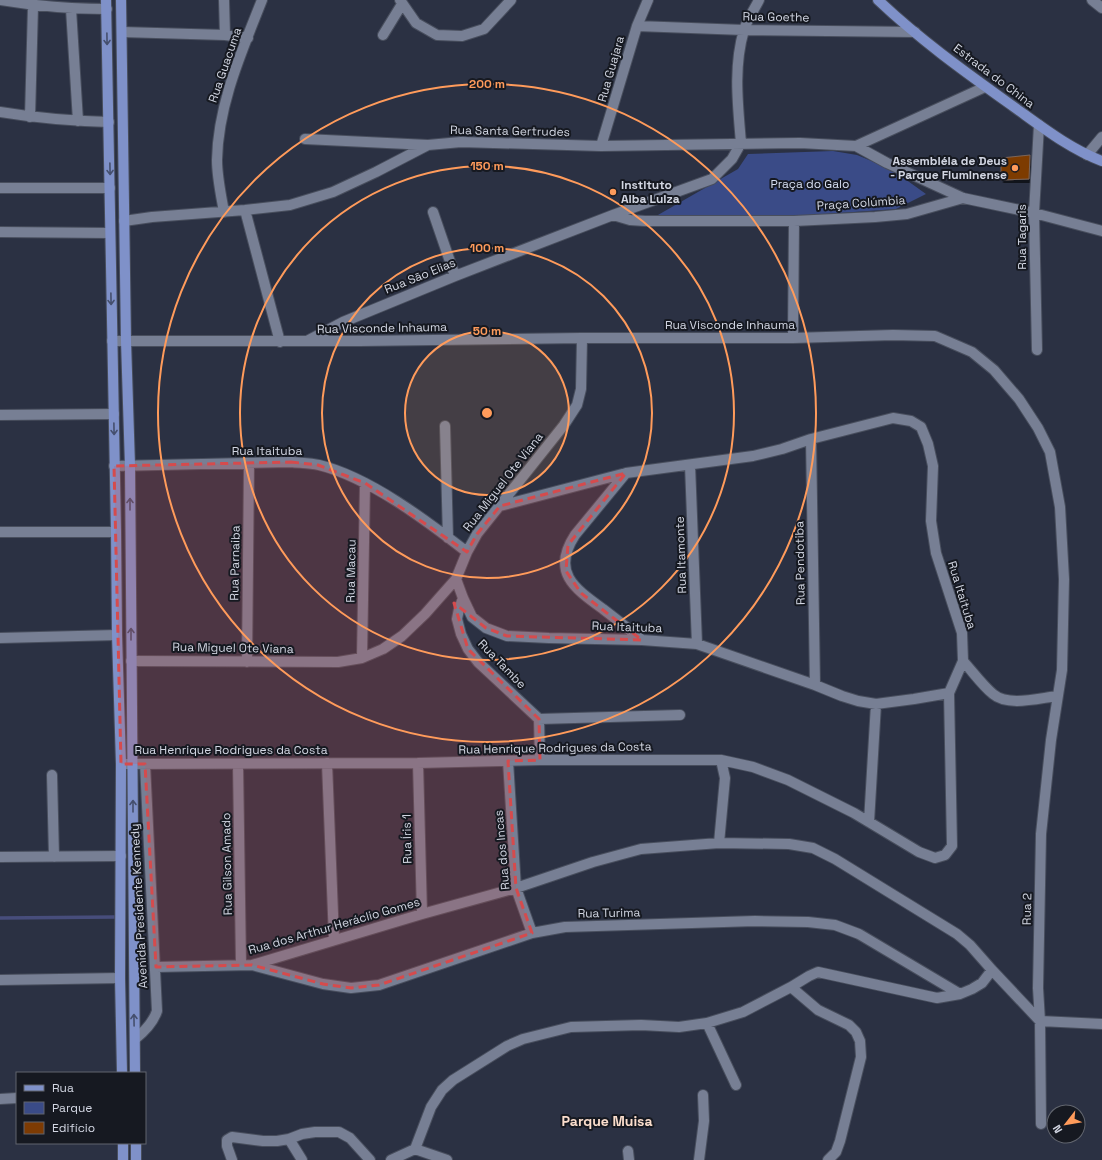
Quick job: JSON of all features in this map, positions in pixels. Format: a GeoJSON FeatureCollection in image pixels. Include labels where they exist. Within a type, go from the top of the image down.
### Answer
{"type":"FeatureCollection","features":[{"type":"Feature","properties":{"kind":"main road"},"geometry":{"type":"LineString","coordinates":[[121,0],[126,341],[130,466],[135,1072]]}},
{"type":"Feature","properties":{"kind":"main road","name":"Estrada do China"},"geometry":{"type":"LineString","coordinates":[[878,0],[915,32],[985,88],[1039,125],[1087,155],[1102,161]]}},
{"type":"Feature","properties":{"kind":"main road"},"geometry":{"type":"LineString","coordinates":[[107,4],[117,635],[121,764],[120,978],[122,1072]]}},
{"type":"Feature","properties":{"kind":"main road"},"geometry":{"type":"LineString","coordinates":[[123,1144],[123,1160]]}},
{"type":"Feature","properties":{"kind":"main road"},"geometry":{"type":"LineString","coordinates":[[136,1144],[136,1160]]}},
{"type":"Feature","properties":{"kind":"street"},"geometry":{"type":"LineString","coordinates":[[0,0],[33,6],[71,8],[107,4]]}},
{"type":"Feature","properties":{"kind":"street"},"geometry":{"type":"LineString","coordinates":[[224,0],[225,35]]}},
{"type":"Feature","properties":{"kind":"street","name":"Rua Guacuma"},"geometry":{"type":"LineString","coordinates":[[224,212],[217,161],[224,104],[262,0]]}},
{"type":"Feature","properties":{"kind":"street"},"geometry":{"type":"LineString","coordinates":[[383,35],[401,2],[416,23],[437,35],[462,36],[484,29],[511,0]]}},
{"type":"Feature","properties":{"kind":"street","name":"Rua Guajara"},"geometry":{"type":"LineString","coordinates":[[602,146],[637,26],[648,0]]}},
{"type":"Feature","properties":{"kind":"street"},"geometry":{"type":"LineString","coordinates":[[613,215],[712,179],[732,160],[741,143],[737,83],[739,54],[744,30],[759,0]]}},
{"type":"Feature","properties":{"kind":"street"},"geometry":{"type":"LineString","coordinates":[[1092,0],[1102,8]]}},
{"type":"Feature","properties":{"kind":"street"},"geometry":{"type":"LineString","coordinates":[[30,117],[33,6]]}},
{"type":"Feature","properties":{"kind":"street"},"geometry":{"type":"LineString","coordinates":[[71,8],[78,121]]}},
{"type":"Feature","properties":{"kind":"street","name":"Rua Goethe"},"geometry":{"type":"LineString","coordinates":[[637,26],[744,30],[915,32]]}},
{"type":"Feature","properties":{"kind":"street"},"geometry":{"type":"LineString","coordinates":[[122,32],[225,35],[248,38]]}},
{"type":"Feature","properties":{"kind":"street"},"geometry":{"type":"LineString","coordinates":[[741,143],[856,146],[985,88]]}},
{"type":"Feature","properties":{"kind":"street"},"geometry":{"type":"LineString","coordinates":[[0,112],[30,117],[109,122]]}},
{"type":"Feature","properties":{"kind":"street","name":"Rua Tagaris"},"geometry":{"type":"LineString","coordinates":[[1037,350],[1034,213],[1039,125]]}},
{"type":"Feature","properties":{"kind":"street"},"geometry":{"type":"LineString","coordinates":[[1087,155],[1102,137]]}},
{"type":"Feature","properties":{"kind":"street"},"geometry":{"type":"LineString","coordinates":[[305,139],[428,144]]}},
{"type":"Feature","properties":{"kind":"street","name":"Rua Santa Gertrudes"},"geometry":{"type":"LineString","coordinates":[[124,221],[152,217],[224,212],[290,205],[334,192],[376,172],[428,144],[460,142],[602,146],[741,143]]}},
{"type":"Feature","properties":{"kind":"street"},"geometry":{"type":"LineString","coordinates":[[856,146],[887,163],[963,198],[1034,213],[1102,231]]}},
{"type":"Feature","properties":{"kind":"street"},"geometry":{"type":"LineString","coordinates":[[0,188],[110,188]]}},
{"type":"Feature","properties":{"kind":"street","name":"Praça Colúmbia"},"geometry":{"type":"LineString","coordinates":[[613,215],[630,220],[645,221],[794,221],[907,214],[963,198]]}},
{"type":"Feature","properties":{"kind":"street"},"geometry":{"type":"LineString","coordinates":[[245,210],[280,342]]}},
{"type":"Feature","properties":{"kind":"street"},"geometry":{"type":"LineString","coordinates":[[433,212],[455,276]]}},
{"type":"Feature","properties":{"kind":"street","name":"Rua Sāo Elias"},"geometry":{"type":"LineString","coordinates":[[307,341],[343,322],[455,276],[613,215]]}},
{"type":"Feature","properties":{"kind":"street"},"geometry":{"type":"LineString","coordinates":[[793,338],[794,221]]}},
{"type":"Feature","properties":{"kind":"street"},"geometry":{"type":"LineString","coordinates":[[0,232],[110,233]]}},
{"type":"Feature","properties":{"kind":"street","name":"Rua Visconde Inhauma"},"geometry":{"type":"LineString","coordinates":[[112,341],[280,342],[582,338],[793,338],[893,335],[935,336],[972,352],[994,370],[1019,399],[1038,428],[1050,452],[1060,507],[1064,579],[1062,670],[1057,696]]}},
{"type":"Feature","properties":{"kind":"street","name":"Rua Miguel Ote Viana"},"geometry":{"type":"LineString","coordinates":[[131,661],[338,662],[362,658],[383,649],[402,636],[425,614],[456,579],[467,552],[477,534],[564,425],[577,405],[580,389],[582,338]]}},
{"type":"Feature","properties":{"kind":"street"},"geometry":{"type":"LineString","coordinates":[[0,416],[114,414]]}},
{"type":"Feature","properties":{"kind":"street","name":"Rua Itaituba"},"geometry":{"type":"LineString","coordinates":[[456,579],[472,617],[486,628],[507,636],[642,640],[697,644],[815,685],[842,696],[858,701],[876,704],[948,693],[963,661],[962,633],[936,552],[931,521],[933,466],[928,444],[921,428],[911,421],[893,418],[753,456],[626,473],[500,506]]}},
{"type":"Feature","properties":{"kind":"street"},"geometry":{"type":"LineString","coordinates":[[445,426],[448,538]]}},
{"type":"Feature","properties":{"kind":"street","name":"Rua Pendotiba"},"geometry":{"type":"LineString","coordinates":[[811,440],[815,685]]}},
{"type":"Feature","properties":{"kind":"street","name":"Rua Itaituba"},"geometry":{"type":"LineString","coordinates":[[114,466],[291,462],[318,465],[340,472],[365,483],[399,504],[467,552]]}},
{"type":"Feature","properties":{"kind":"street","name":"Rua Parnaiba"},"geometry":{"type":"LineString","coordinates":[[247,662],[249,464]]}},
{"type":"Feature","properties":{"kind":"street","name":"Rua Itamonte"},"geometry":{"type":"LineString","coordinates":[[690,465],[697,644]]}},
{"type":"Feature","properties":{"kind":"street"},"geometry":{"type":"LineString","coordinates":[[626,473],[568,545],[565,557],[566,570],[572,583],[581,593],[642,640]]}},
{"type":"Feature","properties":{"kind":"street","name":"Rua Macau"},"geometry":{"type":"LineString","coordinates":[[362,658],[365,483]]}},
{"type":"Feature","properties":{"kind":"street"},"geometry":{"type":"LineString","coordinates":[[0,532],[116,532]]}},
{"type":"Feature","properties":{"kind":"street","name":"Rua Tambe"},"geometry":{"type":"LineString","coordinates":[[463,598],[457,619],[461,634],[468,649],[478,662],[539,719]]}},
{"type":"Feature","properties":{"kind":"street"},"geometry":{"type":"LineString","coordinates":[[0,638],[117,635]]}},
{"type":"Feature","properties":{"kind":"street"},"geometry":{"type":"LineString","coordinates":[[963,661],[994,695],[1006,700],[1018,701],[1057,696]]}},
{"type":"Feature","properties":{"kind":"street","name":"Rua Henrique Rodrigues da Costa"},"geometry":{"type":"LineString","coordinates":[[121,764],[418,763],[540,760],[721,760],[752,767],[788,780],[854,813],[919,852],[936,858],[945,854],[952,846],[953,835],[948,693]]}},
{"type":"Feature","properties":{"kind":"street","name":"Rua 2"},"geometry":{"type":"LineString","coordinates":[[1041,1124],[1040,1021],[1038,988],[1041,834],[1057,696]]}},
{"type":"Feature","properties":{"kind":"street"},"geometry":{"type":"LineString","coordinates":[[869,822],[876,704]]}},
{"type":"Feature","properties":{"kind":"street"},"geometry":{"type":"LineString","coordinates":[[540,760],[539,719],[680,715]]}},
{"type":"Feature","properties":{"kind":"street"},"geometry":{"type":"LineString","coordinates":[[719,843],[725,778],[721,760]]}},
{"type":"Feature","properties":{"kind":"street","name":"Rua dos Incas"},"geometry":{"type":"LineString","coordinates":[[508,761],[516,888],[532,933]]}},
{"type":"Feature","properties":{"kind":"street"},"geometry":{"type":"LineString","coordinates":[[327,763],[334,939]]}},
{"type":"Feature","properties":{"kind":"street","name":"Rua Íris 1"},"geometry":{"type":"LineString","coordinates":[[418,763],[422,914]]}},
{"type":"Feature","properties":{"kind":"street","name":"Avenida Presidente Kennedy"},"geometry":{"type":"LineString","coordinates":[[135,1039],[150,1025],[157,1011],[145,764]]}},
{"type":"Feature","properties":{"kind":"street","name":"Rua Gilson Amado"},"geometry":{"type":"LineString","coordinates":[[238,764],[241,965]]}},
{"type":"Feature","properties":{"kind":"street"},"geometry":{"type":"LineString","coordinates":[[52,774],[54,856]]}},
{"type":"Feature","properties":{"kind":"street","name":"Rua dos Arthur Heráclio Gomes"},"geometry":{"type":"LineString","coordinates":[[156,968],[252,965],[334,939],[516,888],[593,862],[641,849],[719,843],[789,844],[813,848],[835,859],[957,934],[970,945],[1040,1021]]}},
{"type":"Feature","properties":{"kind":"street"},"geometry":{"type":"LineString","coordinates":[[0,857],[121,856]]}},
{"type":"Feature","properties":{"kind":"street","name":"Rua Turima"},"geometry":{"type":"LineString","coordinates":[[252,965],[323,984],[351,988],[379,985],[532,933],[565,927],[808,922],[835,924],[858,934],[960,994]]}},
{"type":"Feature","properties":{"kind":"street"},"geometry":{"type":"LineString","coordinates":[[415,1149],[431,1107],[442,1090],[453,1080],[506,1046],[523,1039],[571,1027],[641,1025],[679,1027],[708,1023],[743,1012],[818,972],[938,998],[960,994],[972,989],[982,983],[992,970]]}},
{"type":"Feature","properties":{"kind":"street"},"geometry":{"type":"LineString","coordinates":[[0,980],[120,978]]}},
{"type":"Feature","properties":{"kind":"street"},"geometry":{"type":"LineString","coordinates":[[792,987],[818,1010],[849,1026],[856,1032],[860,1041],[861,1057],[840,1141],[836,1152],[828,1160]]}},
{"type":"Feature","properties":{"kind":"street"},"geometry":{"type":"LineString","coordinates":[[1040,1021],[1102,1024]]}},
{"type":"Feature","properties":{"kind":"street"},"geometry":{"type":"LineString","coordinates":[[708,1023],[736,1084]]}},
{"type":"Feature","properties":{"kind":"street"},"geometry":{"type":"LineString","coordinates":[[699,1160],[704,1121],[702,1095]]}},
{"type":"Feature","properties":{"kind":"street"},"geometry":{"type":"LineString","coordinates":[[0,1099],[16,1098]]}},
{"type":"Feature","properties":{"kind":"street"},"geometry":{"type":"LineString","coordinates":[[232,1160],[227,1146],[228,1140],[232,1137],[263,1141],[290,1139],[302,1134],[328,1131],[339,1132],[350,1138],[370,1160]]}},
{"type":"Feature","properties":{"kind":"street"},"geometry":{"type":"LineString","coordinates":[[290,1139],[302,1160]]}},
{"type":"Feature","properties":{"kind":"street"},"geometry":{"type":"LineString","coordinates":[[391,1160],[415,1149],[447,1160]]}},
{"type":"Feature","properties":{"kind":"highlighted area"},"geometry":{"type":"Polygon","coordinates":[[[291,462],[318,465],[365,483],[467,552],[477,534],[500,506],[626,473],[568,545],[566,571],[581,593],[642,640],[507,636],[486,628],[454,603],[468,649],[539,719],[540,760],[508,761],[516,888],[532,933],[379,985],[351,988],[323,984],[252,965],[156,967],[145,764],[121,764],[114,466],[291,462]]]}},
{"type":"Feature","properties":{"kind":"green space","name":"Praça do Galo"},"geometry":{"type":"Polygon","coordinates":[[[833,151],[857,155],[891,169],[926,194],[896,209],[812,215],[651,219],[738,169],[748,154],[833,151]]]}},
{"type":"Feature","properties":{"kind":"building","name":"Assembléia de Deus - Parque Fluminense"},"geometry":{"type":"Polygon","coordinates":[[[1030,155],[1029,179],[1001,180],[1001,158],[1030,155]]]}},
{"type":"Feature","properties":{"kind":"waterway"},"geometry":{"type":"LineString","coordinates":[[0,918],[115,917]]}},
{"type":"Feature","properties":{"kind":"place","name":"Assembléia de Deus - Parque Fluminense"},"geometry":{"type":"Point","coordinates":[1015,168]}},
{"type":"Feature","properties":{"kind":"place","name":"Instituto Alba Luiza"},"geometry":{"type":"Point","coordinates":[613,192]}},
{"type":"Feature","properties":{"kind":"district","name":"Parque Muisa"},"geometry":{"type":"Point","coordinates":[607,1121]}}]}
